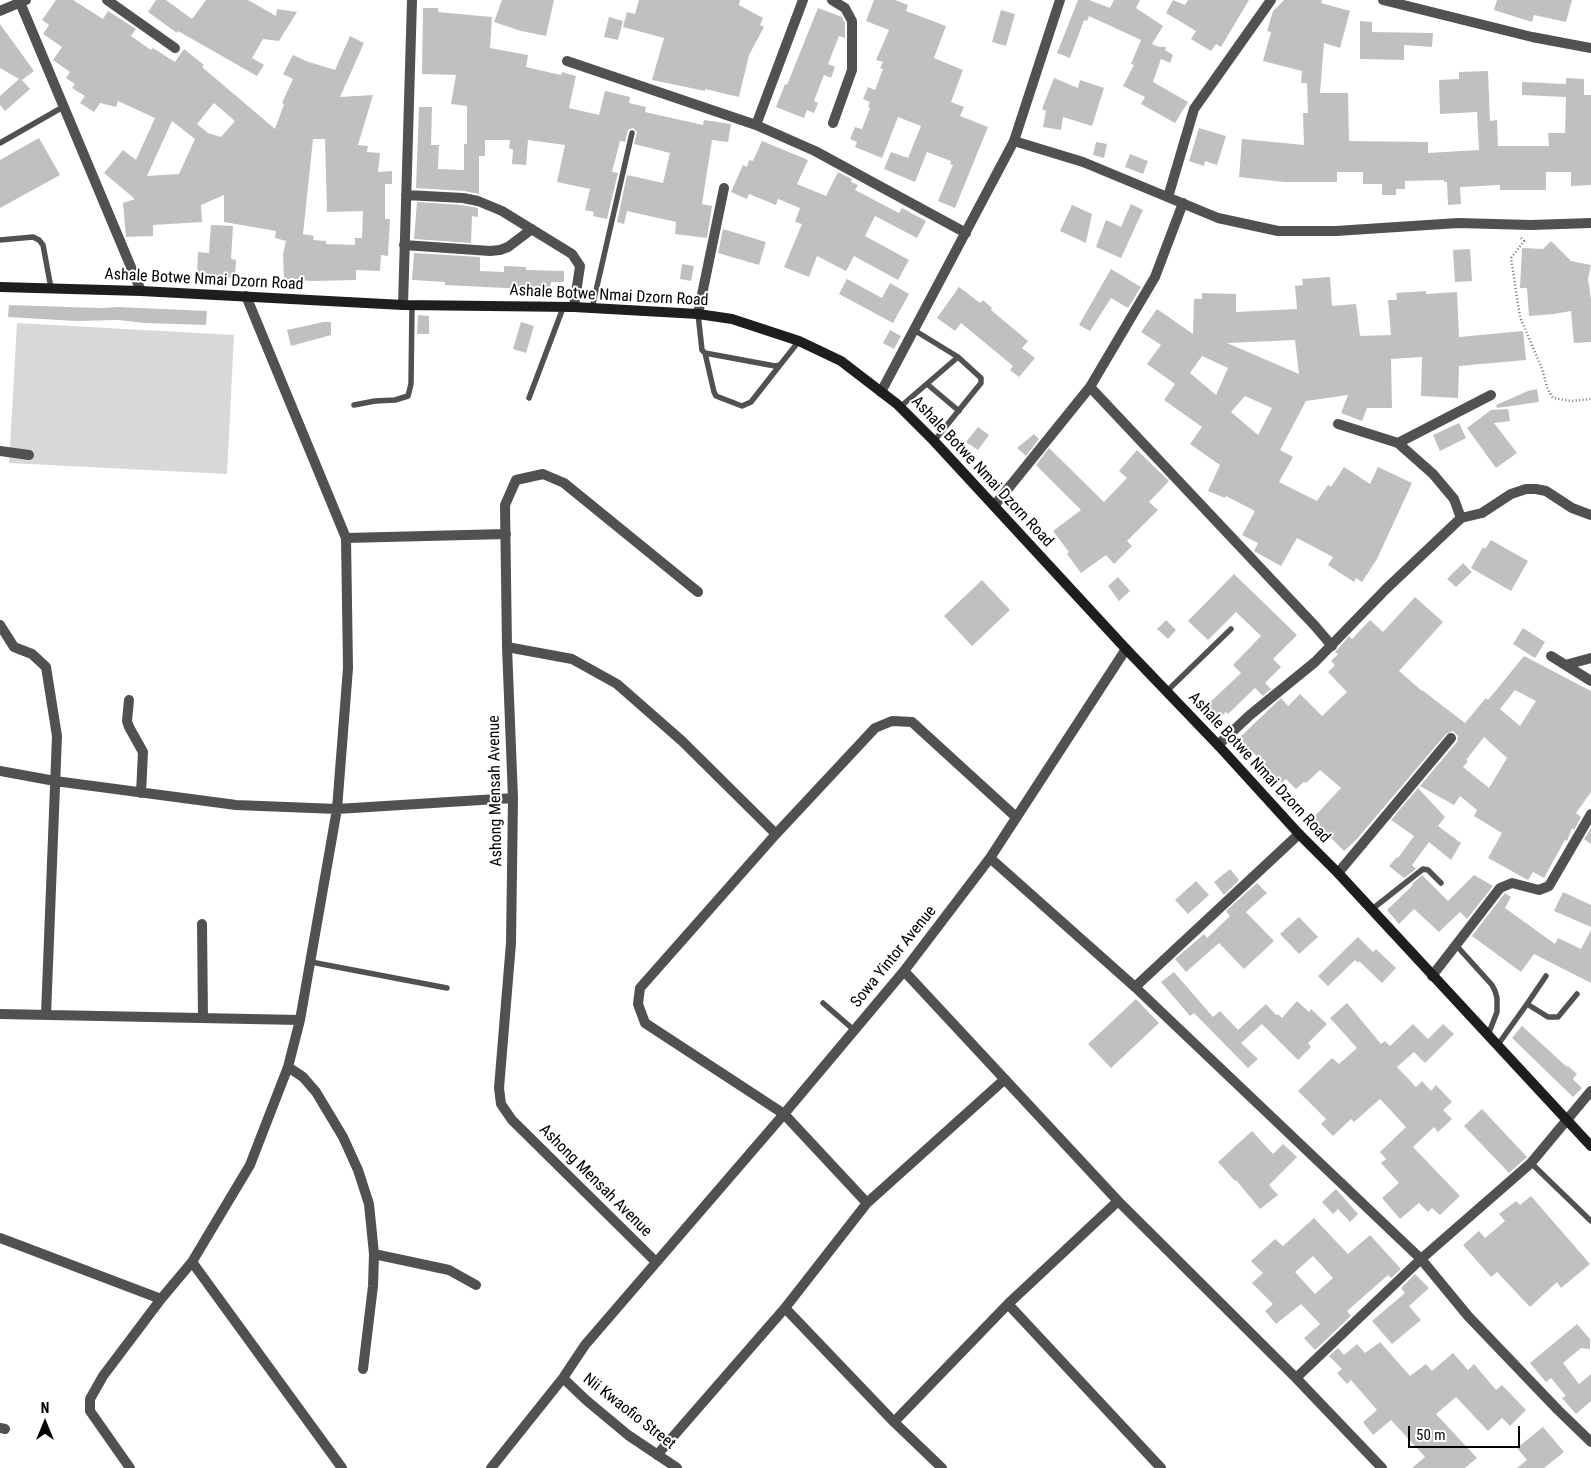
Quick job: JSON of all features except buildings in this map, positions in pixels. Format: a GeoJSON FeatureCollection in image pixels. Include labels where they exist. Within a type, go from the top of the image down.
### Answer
{"type":"FeatureCollection","features":[{"type":"Feature","properties":{"kind":"main road","name":"Ashale Botwe Nmai Dzorn Road"},"geometry":{"type":"LineString","coordinates":[[0,287],[141,291],[407,304],[592,308],[698,314],[732,319],[799,341],[841,361],[900,407],[934,441],[1591,1146]]}},
{"type":"Feature","properties":{"kind":"street"},"geometry":{"type":"LineString","coordinates":[[106,0],[175,48]]}},
{"type":"Feature","properties":{"kind":"street"},"geometry":{"type":"LineString","coordinates":[[407,304],[404,245],[412,0]]}},
{"type":"Feature","properties":{"kind":"street"},"geometry":{"type":"LineString","coordinates":[[756,125],[801,0]]}},
{"type":"Feature","properties":{"kind":"street"},"geometry":{"type":"LineString","coordinates":[[832,0],[845,8],[852,21],[852,70],[833,123]]}},
{"type":"Feature","properties":{"kind":"street"},"geometry":{"type":"LineString","coordinates":[[881,392],[1014,141],[1060,0]]}},
{"type":"Feature","properties":{"kind":"street"},"geometry":{"type":"LineString","coordinates":[[1168,197],[1194,109],[1271,0]]}},
{"type":"Feature","properties":{"kind":"street"},"geometry":{"type":"LineString","coordinates":[[1383,0],[1532,37],[1591,48]]}},
{"type":"Feature","properties":{"kind":"street"},"geometry":{"type":"LineString","coordinates":[[0,11],[22,1],[63,106],[141,291]]}},
{"type":"Feature","properties":{"kind":"street"},"geometry":{"type":"LineString","coordinates":[[567,61],[756,125],[815,151],[966,233]]}},
{"type":"Feature","properties":{"kind":"street"},"geometry":{"type":"LineString","coordinates":[[1014,141],[1083,162],[1218,218],[1278,231],[1336,231],[1458,223],[1591,224]]}},
{"type":"Feature","properties":{"kind":"street"},"geometry":{"type":"LineString","coordinates":[[698,314],[724,188]]}},
{"type":"Feature","properties":{"kind":"street"},"geometry":{"type":"LineString","coordinates":[[406,195],[463,198],[478,201],[502,211],[572,254],[580,266],[574,308]]}},
{"type":"Feature","properties":{"kind":"street"},"geometry":{"type":"LineString","coordinates":[[994,506],[1090,387],[1155,277],[1183,203]]}},
{"type":"Feature","properties":{"kind":"street"},"geometry":{"type":"LineString","coordinates":[[404,245],[490,251],[500,250],[508,247],[532,229]]}},
{"type":"Feature","properties":{"kind":"street"},"geometry":{"type":"LineString","coordinates":[[130,1468],[90,1411],[90,1398],[161,1299],[192,1262],[250,1165],[288,1067],[300,1020],[337,809],[348,668],[346,538],[246,296]]}},
{"type":"Feature","properties":{"kind":"street"},"geometry":{"type":"LineString","coordinates":[[1090,387],[1332,646]]}},
{"type":"Feature","properties":{"kind":"street"},"geometry":{"type":"LineString","coordinates":[[1398,443],[1490,395]]}},
{"type":"Feature","properties":{"kind":"street"},"geometry":{"type":"LineString","coordinates":[[1338,424],[1398,443],[1433,474],[1454,498],[1461,518]]}},
{"type":"Feature","properties":{"kind":"street"},"geometry":{"type":"LineString","coordinates":[[0,451],[29,454]]}},
{"type":"Feature","properties":{"kind":"street","name":"Ashong Mensah Avenue"},"geometry":{"type":"LineString","coordinates":[[656,1262],[512,1120],[501,1104],[499,1088],[511,943],[513,798],[507,647],[505,506],[516,480],[543,474],[564,483],[698,592]]}},
{"type":"Feature","properties":{"kind":"street"},"geometry":{"type":"LineString","coordinates":[[1218,745],[1250,715],[1315,662],[1386,589],[1461,518],[1482,513],[1511,494],[1526,489],[1546,491],[1572,508],[1591,515]]}},
{"type":"Feature","properties":{"kind":"street"},"geometry":{"type":"LineString","coordinates":[[346,538],[506,534]]}},
{"type":"Feature","properties":{"kind":"street"},"geometry":{"type":"LineString","coordinates":[[0,624],[14,647],[32,654],[46,667],[57,736],[46,1015]]}},
{"type":"Feature","properties":{"kind":"street"},"geometry":{"type":"LineString","coordinates":[[507,647],[572,658],[617,684],[682,742],[776,834]]}},
{"type":"Feature","properties":{"kind":"street","name":"Sowa Yintor Avenue"},"geometry":{"type":"LineString","coordinates":[[490,1468],[563,1378],[585,1345],[904,971],[990,858],[1126,649]]}},
{"type":"Feature","properties":{"kind":"street"},"geometry":{"type":"LineString","coordinates":[[1552,656],[1591,681]]}},
{"type":"Feature","properties":{"kind":"street"},"geometry":{"type":"LineString","coordinates":[[1565,665],[1591,658]]}},
{"type":"Feature","properties":{"kind":"street"},"geometry":{"type":"LineString","coordinates":[[129,700],[127,721],[143,752],[141,793]]}},
{"type":"Feature","properties":{"kind":"street"},"geometry":{"type":"LineString","coordinates":[[867,1202],[784,1114],[645,1023],[638,1004],[640,988],[776,834],[875,728],[892,721],[912,722],[1016,818]]}},
{"type":"Feature","properties":{"kind":"street"},"geometry":{"type":"LineString","coordinates":[[1338,873],[1451,738]]}},
{"type":"Feature","properties":{"kind":"street"},"geometry":{"type":"LineString","coordinates":[[0,771],[56,781],[236,805],[337,809],[513,798]]}},
{"type":"Feature","properties":{"kind":"street"},"geometry":{"type":"LineString","coordinates":[[1432,976],[1500,888],[1512,883],[1539,890],[1549,886],[1591,814]]}},
{"type":"Feature","properties":{"kind":"street"},"geometry":{"type":"LineString","coordinates":[[1135,987],[1299,834]]}},
{"type":"Feature","properties":{"kind":"street"},"geometry":{"type":"LineString","coordinates":[[990,858],[1135,987],[1421,1259],[1468,1316],[1591,1442]]}},
{"type":"Feature","properties":{"kind":"street"},"geometry":{"type":"LineString","coordinates":[[202,924],[203,1018]]}},
{"type":"Feature","properties":{"kind":"street"},"geometry":{"type":"LineString","coordinates":[[904,971],[1118,1201],[1296,1378],[1382,1468]]}},
{"type":"Feature","properties":{"kind":"street"},"geometry":{"type":"LineString","coordinates":[[0,1014],[300,1020]]}},
{"type":"Feature","properties":{"kind":"street"},"geometry":{"type":"LineString","coordinates":[[288,1067],[303,1077],[316,1092],[343,1137],[358,1170],[369,1204],[374,1254],[373,1286],[362,1369]]}},
{"type":"Feature","properties":{"kind":"street"},"geometry":{"type":"LineString","coordinates":[[657,1455],[785,1308],[867,1202],[1004,1079]]}},
{"type":"Feature","properties":{"kind":"street"},"geometry":{"type":"LineString","coordinates":[[1296,1378],[1421,1259],[1531,1163],[1591,1091]]}},
{"type":"Feature","properties":{"kind":"street"},"geometry":{"type":"LineString","coordinates":[[894,1422],[1008,1304],[1118,1201]]}},
{"type":"Feature","properties":{"kind":"street"},"geometry":{"type":"LineString","coordinates":[[0,1238],[161,1299]]}},
{"type":"Feature","properties":{"kind":"street"},"geometry":{"type":"LineString","coordinates":[[374,1254],[449,1270],[476,1285]]}},
{"type":"Feature","properties":{"kind":"street"},"geometry":{"type":"LineString","coordinates":[[192,1262],[342,1468]]}},
{"type":"Feature","properties":{"kind":"street"},"geometry":{"type":"LineString","coordinates":[[1008,1304],[1160,1468]]}},
{"type":"Feature","properties":{"kind":"street"},"geometry":{"type":"LineString","coordinates":[[785,1308],[894,1422],[942,1468]]}},
{"type":"Feature","properties":{"kind":"street","name":"Nii Kwaofio Street"},"geometry":{"type":"LineString","coordinates":[[563,1378],[611,1420],[677,1468]]}},
{"type":"Feature","properties":{"kind":"lane"},"geometry":{"type":"LineString","coordinates":[[0,143],[63,106]]}},
{"type":"Feature","properties":{"kind":"lane"},"geometry":{"type":"LineString","coordinates":[[592,308],[632,133]]}},
{"type":"Feature","properties":{"kind":"lane"},"geometry":{"type":"LineString","coordinates":[[0,240],[33,237],[38,240],[42,245],[51,288]]}},
{"type":"Feature","properties":{"kind":"lane"},"geometry":{"type":"LineString","coordinates":[[354,405],[395,400],[408,396],[411,384],[407,304]]}},
{"type":"Feature","properties":{"kind":"lane"},"geometry":{"type":"LineString","coordinates":[[529,398],[563,308]]}},
{"type":"Feature","properties":{"kind":"lane"},"geometry":{"type":"LineString","coordinates":[[698,314],[702,350],[705,353],[714,392],[716,396],[742,406],[752,402],[799,341]]}},
{"type":"Feature","properties":{"kind":"lane"},"geometry":{"type":"LineString","coordinates":[[914,330],[958,357],[981,378],[981,383],[934,441]]}},
{"type":"Feature","properties":{"kind":"lane"},"geometry":{"type":"LineString","coordinates":[[705,353],[775,366],[780,365]]}},
{"type":"Feature","properties":{"kind":"lane"},"geometry":{"type":"LineString","coordinates":[[900,407],[958,357]]}},
{"type":"Feature","properties":{"kind":"lane"},"geometry":{"type":"LineString","coordinates":[[927,384],[959,411]]}},
{"type":"Feature","properties":{"kind":"lane"},"geometry":{"type":"LineString","coordinates":[[1166,691],[1231,629]]}},
{"type":"Feature","properties":{"kind":"lane"},"geometry":{"type":"LineString","coordinates":[[1371,910],[1423,869],[1428,870],[1440,883]]}},
{"type":"Feature","properties":{"kind":"lane"},"geometry":{"type":"LineString","coordinates":[[1455,944],[1492,985],[1498,998],[1498,1012],[1488,1035]]}},
{"type":"Feature","properties":{"kind":"lane"},"geometry":{"type":"LineString","coordinates":[[311,962],[447,988]]}},
{"type":"Feature","properties":{"kind":"lane"},"geometry":{"type":"LineString","coordinates":[[1498,1046],[1546,976]]}},
{"type":"Feature","properties":{"kind":"lane"},"geometry":{"type":"LineString","coordinates":[[1527,1004],[1548,1017],[1558,1017],[1577,994]]}},
{"type":"Feature","properties":{"kind":"lane"},"geometry":{"type":"LineString","coordinates":[[823,1002],[854,1030]]}},
{"type":"Feature","properties":{"kind":"lane"},"geometry":{"type":"LineString","coordinates":[[1531,1163],[1591,1221]]}},
{"type":"Feature","properties":{"kind":"path"},"geometry":{"type":"LineString","coordinates":[[1511,224],[1524,241],[1511,258],[1520,317],[1542,369],[1548,390],[1553,398],[1572,401],[1591,399]]}},
{"type":"Feature","properties":{"kind":"shaded area"},"geometry":{"type":"Polygon","coordinates":[[[17,323],[234,335],[227,474],[9,463],[17,323]]]}}]}
